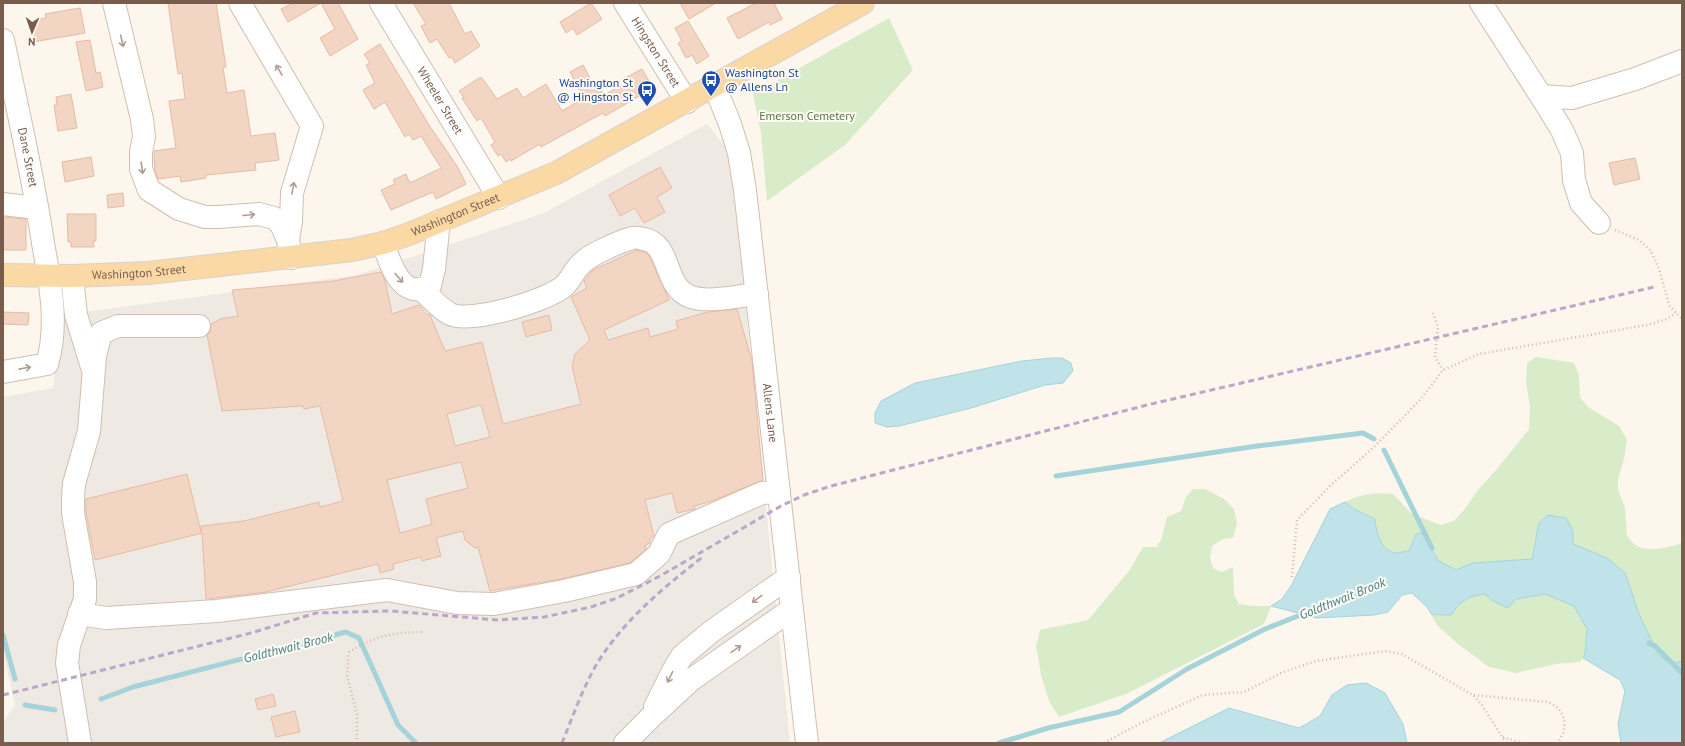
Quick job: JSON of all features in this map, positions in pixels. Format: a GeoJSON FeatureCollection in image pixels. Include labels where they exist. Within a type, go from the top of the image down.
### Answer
{"type":"FeatureCollection","features":[{"type":"Feature","properties":{"kind":"main road","name":"Washington Street"},"geometry":{"type":"LineString","coordinates":[[3,275],[72,276],[148,272],[290,249],[352,250],[383,243],[499,198],[556,173],[715,87],[863,3]]}},
{"type":"Feature","properties":{"kind":"street"},"geometry":{"type":"LineString","coordinates":[[114,3],[142,119],[144,137],[141,152],[141,169],[149,190],[179,209],[205,217],[259,214],[274,218],[281,224],[290,249]]}},
{"type":"Feature","properties":{"kind":"street"},"geometry":{"type":"LineString","coordinates":[[240,3],[312,126],[292,193],[290,249]]}},
{"type":"Feature","properties":{"kind":"street","name":"Wheeler Street"},"geometry":{"type":"LineString","coordinates":[[381,3],[499,198]]}},
{"type":"Feature","properties":{"kind":"street","name":"Hingston Street"},"geometry":{"type":"LineString","coordinates":[[625,3],[687,102]]}},
{"type":"Feature","properties":{"kind":"street"},"geometry":{"type":"LineString","coordinates":[[1481,3],[1562,130],[1572,153],[1574,180],[1581,203],[1599,223]]}},
{"type":"Feature","properties":{"kind":"street","name":"Dane Street"},"geometry":{"type":"LineString","coordinates":[[3,40],[37,208],[52,302],[53,346],[47,364],[3,372]]}},
{"type":"Feature","properties":{"kind":"street"},"geometry":{"type":"LineString","coordinates":[[1541,96],[1572,98],[1635,79],[1682,61]]}},
{"type":"Feature","properties":{"kind":"street","name":"Allens Lane"},"geometry":{"type":"LineString","coordinates":[[715,87],[730,124],[739,153],[757,294],[807,743]]}},
{"type":"Feature","properties":{"kind":"street"},"geometry":{"type":"LineString","coordinates":[[3,204],[37,208]]}},
{"type":"Feature","properties":{"kind":"street"},"geometry":{"type":"LineString","coordinates":[[422,290],[430,284],[434,269],[439,221]]}},
{"type":"Feature","properties":{"kind":"street"},"geometry":{"type":"LineString","coordinates":[[383,243],[389,263],[397,277],[410,289],[422,290],[449,313],[461,317],[483,316],[545,298],[564,286],[581,264],[595,254],[633,237],[650,240],[660,248],[679,290],[690,296],[704,299],[757,294]]}},
{"type":"Feature","properties":{"kind":"street"},"geometry":{"type":"LineString","coordinates":[[72,276],[76,315],[94,372]]}},
{"type":"Feature","properties":{"kind":"street"},"geometry":{"type":"LineString","coordinates":[[80,743],[68,663],[69,645],[84,599],[85,582],[73,513],[73,497],[74,484],[89,431],[95,356],[101,333],[118,326],[199,326]]}},
{"type":"Feature","properties":{"kind":"street"},"geometry":{"type":"LineString","coordinates":[[79,614],[106,618],[217,611],[387,590],[458,603],[494,604],[564,591],[636,574],[659,554],[670,534],[762,493],[779,492]]}},
{"type":"Feature","properties":{"kind":"street"},"geometry":{"type":"LineString","coordinates":[[651,717],[673,671],[682,656],[712,631],[788,577]]}},
{"type":"Feature","properties":{"kind":"street"},"geometry":{"type":"LineString","coordinates":[[625,743],[691,680],[792,609]]}},
{"type":"Feature","properties":{"kind":"path"},"geometry":{"type":"LineString","coordinates":[[1599,223],[1639,240],[1651,251],[1659,269],[1669,305],[1682,319]]}},
{"type":"Feature","properties":{"kind":"path"},"geometry":{"type":"LineString","coordinates":[[1433,313],[1438,327],[1435,357],[1442,370]]}},
{"type":"Feature","properties":{"kind":"path"},"geometry":{"type":"LineString","coordinates":[[1292,576],[1297,520],[1331,485],[1374,447],[1421,399],[1442,370],[1479,354],[1647,325],[1667,319],[1676,313]]}},
{"type":"Feature","properties":{"kind":"path"},"geometry":{"type":"LineString","coordinates":[[357,743],[358,715],[347,675],[348,652],[382,635],[404,632],[424,632]]}},
{"type":"Feature","properties":{"kind":"path"},"geometry":{"type":"LineString","coordinates":[[1104,743],[1142,723],[1203,695],[1244,692],[1283,672],[1316,661],[1385,651],[1402,654],[1473,695],[1506,743]]}},
{"type":"Feature","properties":{"kind":"path"},"geometry":{"type":"LineString","coordinates":[[1473,695],[1547,702],[1554,704],[1560,710],[1565,728],[1562,737],[1557,743]]}},
{"type":"Feature","properties":{"kind":"path"},"geometry":{"type":"LineString","coordinates":[[1503,737],[1523,743]]}},
{"type":"Feature","properties":{"kind":"shaded area"},"geometry":{"type":"Polygon","coordinates":[[[707,124],[730,153],[790,743],[3,743],[3,722],[15,705],[3,651],[3,397],[53,388],[63,315],[357,275],[544,213],[707,124]]]}},
{"type":"Feature","properties":{"kind":"green space","name":"Emerson Cemetery"},"geometry":{"type":"Polygon","coordinates":[[[889,18],[913,70],[845,145],[767,201],[761,133],[753,94],[889,18]]]}},
{"type":"Feature","properties":{"kind":"green space"},"geometry":{"type":"Polygon","coordinates":[[[1536,357],[1574,363],[1579,375],[1580,397],[1588,407],[1619,426],[1627,440],[1624,459],[1618,479],[1618,489],[1625,508],[1627,536],[1636,545],[1648,549],[1660,549],[1682,543],[1682,661],[1672,664],[1659,656],[1639,614],[1625,573],[1573,544],[1573,531],[1539,523],[1532,559],[1473,563],[1456,570],[1439,561],[1431,545],[1412,542],[1409,551],[1396,553],[1386,549],[1378,535],[1375,519],[1356,510],[1345,502],[1369,494],[1393,494],[1412,514],[1441,525],[1454,521],[1529,429],[1530,406],[1526,382],[1527,363],[1536,357]]]}},
{"type":"Feature","properties":{"kind":"green space"},"geometry":{"type":"Polygon","coordinates":[[[1193,489],[1205,489],[1224,499],[1234,509],[1237,524],[1233,538],[1223,539],[1212,546],[1210,558],[1213,568],[1221,572],[1233,567],[1234,594],[1239,604],[1271,606],[1264,624],[1126,694],[1059,717],[1049,701],[1041,675],[1036,646],[1040,630],[1088,620],[1129,571],[1143,547],[1157,547],[1162,537],[1167,517],[1181,511],[1186,497],[1193,489]]]}},
{"type":"Feature","properties":{"kind":"green space"},"geometry":{"type":"Polygon","coordinates":[[[1485,594],[1493,601],[1545,594],[1574,606],[1587,629],[1585,654],[1580,662],[1556,664],[1516,673],[1489,667],[1458,644],[1437,625],[1432,616],[1451,615],[1457,606],[1465,600],[1474,596],[1485,594]]]}},
{"type":"Feature","properties":{"kind":"water"},"geometry":{"type":"Polygon","coordinates":[[[1062,358],[1071,363],[1073,371],[1063,383],[1045,385],[971,408],[899,426],[887,427],[875,423],[875,413],[881,401],[915,383],[1022,361],[1062,358]]]}},
{"type":"Feature","properties":{"kind":"water"},"geometry":{"type":"Polygon","coordinates":[[[1345,502],[1356,510],[1375,519],[1378,535],[1386,549],[1396,553],[1409,551],[1416,534],[1422,533],[1439,561],[1456,570],[1473,563],[1532,559],[1539,523],[1548,515],[1566,518],[1573,531],[1573,544],[1607,558],[1625,573],[1639,614],[1659,656],[1672,664],[1682,661],[1682,743],[1621,743],[1618,724],[1625,691],[1620,680],[1583,658],[1585,654],[1587,629],[1574,606],[1545,594],[1516,599],[1508,608],[1493,601],[1485,594],[1479,595],[1465,600],[1457,606],[1451,615],[1432,615],[1427,607],[1412,593],[1402,595],[1388,612],[1374,615],[1317,618],[1271,606],[1282,599],[1291,586],[1330,509],[1345,502]]]}},
{"type":"Feature","properties":{"kind":"water"},"geometry":{"type":"Polygon","coordinates":[[[1366,683],[1385,693],[1403,724],[1407,743],[1159,743],[1229,708],[1299,728],[1320,716],[1332,695],[1347,685],[1366,683]]]}},
{"type":"Feature","properties":{"kind":"building"},"geometry":{"type":"Polygon","coordinates":[[[168,3],[216,3],[226,67],[223,68],[227,93],[244,90],[251,136],[275,133],[279,160],[255,163],[256,170],[206,175],[206,178],[181,182],[180,176],[158,179],[155,171],[154,151],[176,148],[169,101],[185,99],[182,73],[178,74],[168,3]]]}},
{"type":"Feature","properties":{"kind":"building"},"geometry":{"type":"Polygon","coordinates":[[[293,3],[321,3],[288,22],[281,9],[293,3]]]}},
{"type":"Feature","properties":{"kind":"building"},"geometry":{"type":"Polygon","coordinates":[[[321,3],[338,3],[358,39],[330,56],[320,38],[335,29],[321,3]]]}},
{"type":"Feature","properties":{"kind":"building"},"geometry":{"type":"Polygon","coordinates":[[[413,3],[449,3],[465,34],[471,31],[480,46],[455,63],[452,57],[449,58],[437,39],[430,43],[421,26],[426,24],[413,3]]]}},
{"type":"Feature","properties":{"kind":"building"},"geometry":{"type":"Polygon","coordinates":[[[591,3],[602,19],[577,35],[573,28],[566,33],[560,22],[591,3]]]}},
{"type":"Feature","properties":{"kind":"building"},"geometry":{"type":"Polygon","coordinates":[[[680,3],[716,3],[689,19],[680,3]]]}},
{"type":"Feature","properties":{"kind":"building"},"geometry":{"type":"Polygon","coordinates":[[[756,3],[774,3],[782,19],[770,25],[769,22],[738,39],[727,18],[756,3]]]}},
{"type":"Feature","properties":{"kind":"building"},"geometry":{"type":"Polygon","coordinates":[[[80,8],[85,33],[33,42],[30,27],[35,26],[34,20],[46,18],[45,14],[80,8]]]}},
{"type":"Feature","properties":{"kind":"building"},"geometry":{"type":"Polygon","coordinates":[[[688,21],[709,56],[697,64],[692,55],[686,58],[678,43],[682,41],[675,28],[688,21]]]}},
{"type":"Feature","properties":{"kind":"building"},"geometry":{"type":"Polygon","coordinates":[[[90,40],[96,73],[100,72],[103,87],[86,91],[76,42],[90,40]]]}},
{"type":"Feature","properties":{"kind":"building"},"geometry":{"type":"Polygon","coordinates":[[[380,44],[429,125],[457,166],[466,184],[436,199],[433,192],[391,210],[381,190],[395,184],[393,180],[406,174],[409,182],[412,182],[441,168],[421,136],[413,140],[409,134],[405,137],[385,102],[374,109],[363,90],[375,83],[366,65],[370,63],[364,54],[380,44]]]}},
{"type":"Feature","properties":{"kind":"building"},"geometry":{"type":"Polygon","coordinates":[[[583,65],[598,93],[602,91],[604,95],[627,82],[625,78],[642,69],[653,88],[605,116],[603,113],[541,147],[540,144],[511,161],[510,159],[506,162],[501,154],[498,156],[491,145],[495,142],[481,118],[477,121],[462,98],[464,97],[459,91],[479,78],[482,78],[497,99],[517,88],[523,98],[546,84],[562,111],[584,98],[570,72],[583,65]]]}},
{"type":"Feature","properties":{"kind":"building"},"geometry":{"type":"Polygon","coordinates":[[[71,94],[77,128],[58,131],[54,105],[57,105],[56,97],[71,94]]]}},
{"type":"Feature","properties":{"kind":"building"},"geometry":{"type":"Polygon","coordinates":[[[91,157],[94,176],[65,182],[62,162],[91,157]]]}},
{"type":"Feature","properties":{"kind":"building"},"geometry":{"type":"Polygon","coordinates":[[[1635,158],[1640,179],[1614,185],[1609,163],[1635,158]]]}},
{"type":"Feature","properties":{"kind":"building"},"geometry":{"type":"Polygon","coordinates":[[[660,167],[672,188],[657,197],[665,212],[644,223],[635,208],[620,216],[609,195],[660,167]]]}},
{"type":"Feature","properties":{"kind":"building"},"geometry":{"type":"Polygon","coordinates":[[[123,193],[124,206],[108,208],[107,195],[123,193]]]}},
{"type":"Feature","properties":{"kind":"building"},"geometry":{"type":"Polygon","coordinates":[[[67,214],[96,214],[96,241],[93,241],[94,247],[71,247],[71,242],[68,242],[67,214]]]}},
{"type":"Feature","properties":{"kind":"building"},"geometry":{"type":"Polygon","coordinates":[[[3,217],[26,219],[26,250],[3,250],[3,217]]]}},
{"type":"Feature","properties":{"kind":"building"},"geometry":{"type":"Polygon","coordinates":[[[637,250],[646,253],[649,256],[669,300],[604,330],[608,340],[648,328],[650,337],[678,329],[676,321],[708,312],[737,309],[752,361],[763,480],[712,501],[694,506],[695,509],[677,513],[672,493],[645,500],[654,536],[650,539],[650,543],[645,545],[646,549],[630,563],[561,579],[490,591],[478,547],[475,548],[465,540],[463,531],[436,538],[441,556],[422,561],[421,557],[393,564],[394,569],[380,573],[378,564],[266,592],[206,599],[202,533],[95,560],[86,512],[86,499],[187,474],[201,532],[201,526],[244,521],[319,502],[320,507],[343,501],[320,406],[304,409],[303,406],[222,411],[207,335],[210,332],[211,324],[220,319],[238,316],[232,290],[334,281],[381,272],[385,280],[392,314],[419,305],[426,314],[430,315],[445,351],[482,342],[503,424],[581,404],[572,366],[575,354],[590,340],[571,297],[587,288],[584,281],[593,270],[637,250]],[[481,405],[447,414],[455,446],[490,437],[481,405]],[[461,462],[387,480],[400,533],[432,524],[426,499],[468,488],[461,462]]]}},
{"type":"Feature","properties":{"kind":"building"},"geometry":{"type":"Polygon","coordinates":[[[3,312],[29,313],[28,325],[3,324],[3,312]]]}},
{"type":"Feature","properties":{"kind":"building"},"geometry":{"type":"Polygon","coordinates":[[[549,315],[552,330],[526,337],[522,322],[549,315]]]}},
{"type":"Feature","properties":{"kind":"building"},"geometry":{"type":"Polygon","coordinates":[[[273,694],[276,706],[258,710],[255,699],[273,694]]]}},
{"type":"Feature","properties":{"kind":"building"},"geometry":{"type":"Polygon","coordinates":[[[295,711],[300,732],[276,737],[271,717],[295,711]]]}},
{"type":"Feature","properties":{"kind":"waterway"},"geometry":{"type":"LineString","coordinates":[[1056,476],[1257,446],[1363,433],[1374,439]]}},
{"type":"Feature","properties":{"kind":"waterway"},"geometry":{"type":"LineString","coordinates":[[1384,450],[1432,548]]}},
{"type":"Feature","properties":{"kind":"waterway","name":"Goldthwait Brook"},"geometry":{"type":"LineString","coordinates":[[999,743],[1048,728],[1119,712],[1187,669],[1265,629],[1308,612]]}},
{"type":"Feature","properties":{"kind":"waterway","name":"Goldthwait Brook"},"geometry":{"type":"LineString","coordinates":[[101,699],[133,687],[346,632],[359,638],[398,725],[416,743]]}},
{"type":"Feature","properties":{"kind":"waterway","name":"Goldthwait Brook"},"geometry":{"type":"LineString","coordinates":[[3,635],[15,679]]}},
{"type":"Feature","properties":{"kind":"waterway","name":"Goldthwait Brook"},"geometry":{"type":"LineString","coordinates":[[1649,643],[1655,646],[1682,673]]}},
{"type":"Feature","properties":{"kind":"waterway","name":"Goldthwait Brook"},"geometry":{"type":"LineString","coordinates":[[25,705],[55,710]]}},
{"type":"Feature","properties":{"kind":"railway"},"geometry":{"type":"LineString","coordinates":[[3,695],[251,633],[316,613],[391,611],[498,620],[544,617],[591,607],[617,598],[660,576],[781,506],[804,495],[831,486],[1147,405],[1654,287]]}},
{"type":"Feature","properties":{"kind":"railway"},"geometry":{"type":"LineString","coordinates":[[562,743],[588,681],[598,662],[609,646],[646,604],[704,556]]}},
{"type":"Feature","properties":{"kind":"place","name":"Washington St @ Allens Ln"},"geometry":{"type":"Point","coordinates":[711,97]}},
{"type":"Feature","properties":{"kind":"place","name":"Washington St @ Hingston St"},"geometry":{"type":"Point","coordinates":[647,107]}}]}
